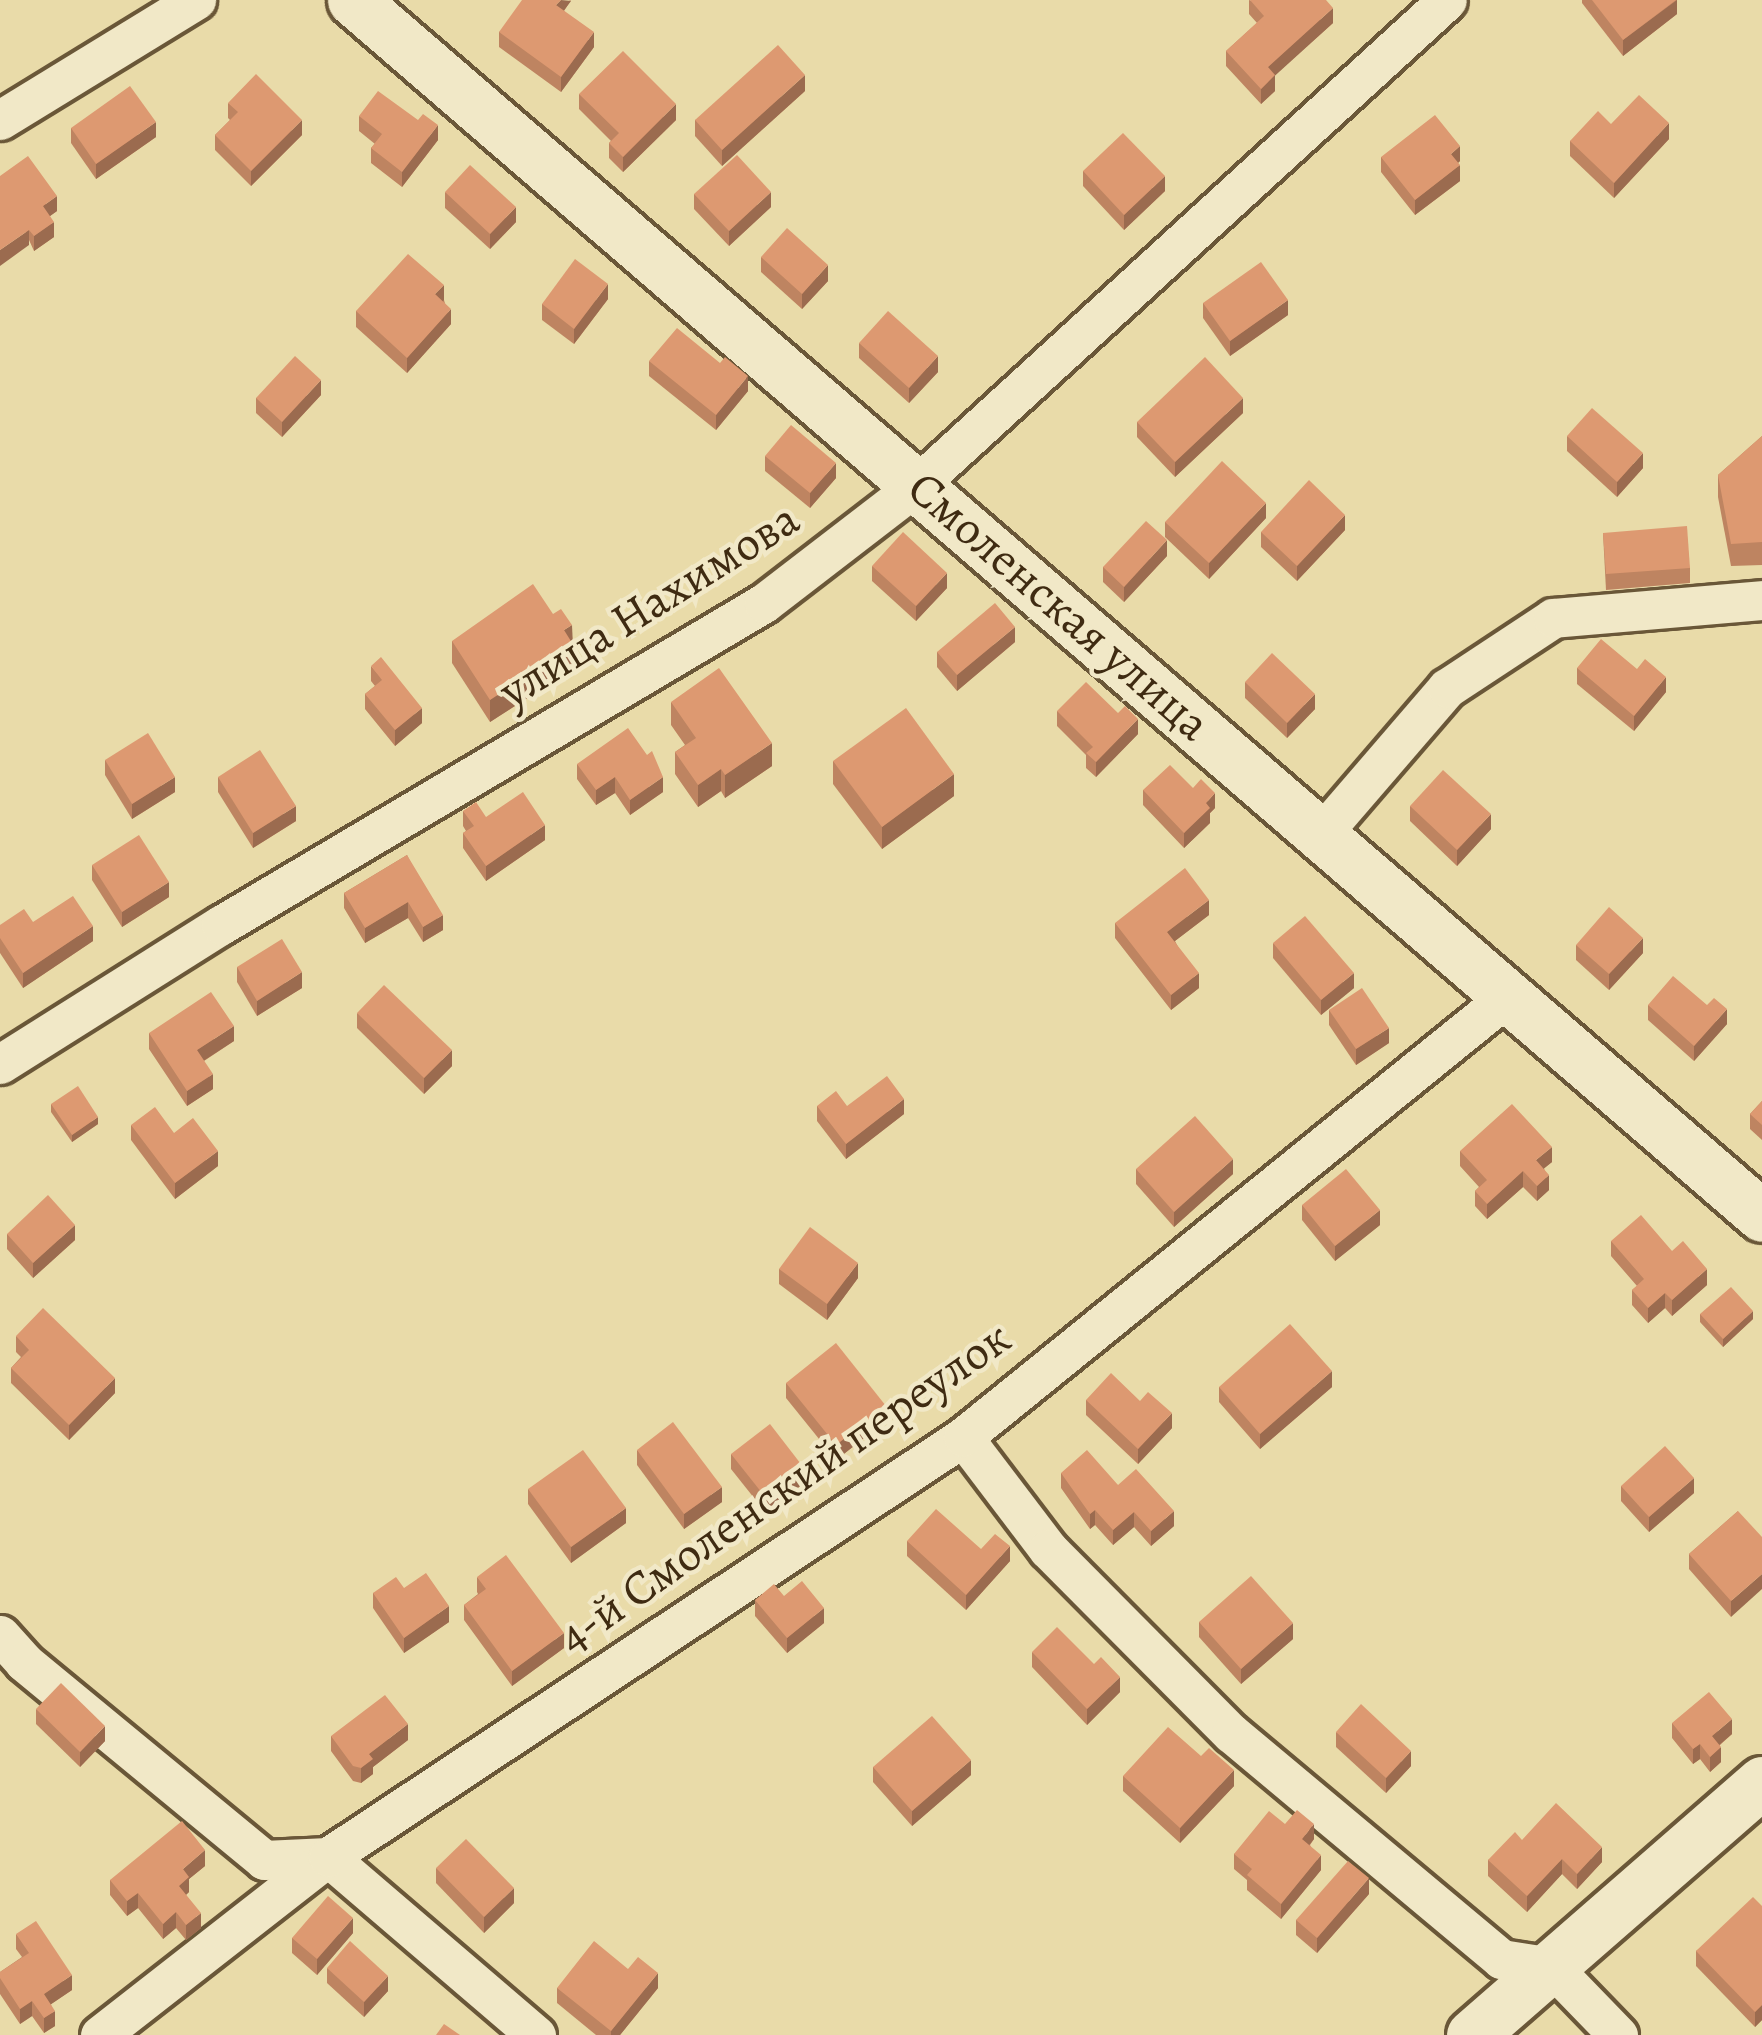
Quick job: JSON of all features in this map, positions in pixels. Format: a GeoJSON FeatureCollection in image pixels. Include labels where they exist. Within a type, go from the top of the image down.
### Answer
{"type":"FeatureCollection","features":[{"type":"Feature","properties":{"kind":"street"},"geometry":{"type":"LineString","coordinates":[[0,120],[196,0]]}},
{"type":"Feature","properties":{"kind":"street","name":"Смоленская улица"},"geometry":{"type":"LineString","coordinates":[[353,0],[1323,832],[1762,1216]]}},
{"type":"Feature","properties":{"kind":"street","name":"улица Нахимова"},"geometry":{"type":"LineString","coordinates":[[0,1064],[221,926],[764,603],[917,485],[1447,0]]}},
{"type":"Feature","properties":{"kind":"street"},"geometry":{"type":"LineString","coordinates":[[1323,832],[1448,688],[1553,618],[1762,600]]}},
{"type":"Feature","properties":{"kind":"street","name":"4-й Смоленский переулок"},"geometry":{"type":"LineString","coordinates":[[100,2035],[328,1857],[963,1437],[1507,997]]}},
{"type":"Feature","properties":{"kind":"street"},"geometry":{"type":"LineString","coordinates":[[963,1437],[1048,1549],[1231,1733],[1501,1959],[1552,1967],[1618,2035]]}},
{"type":"Feature","properties":{"kind":"street"},"geometry":{"type":"LineString","coordinates":[[0,1635],[24,1662],[264,1859],[328,1857],[536,2035]]}},
{"type":"Feature","properties":{"kind":"street"},"geometry":{"type":"LineString","coordinates":[[1472,2035],[1762,1783]]}},
{"type":"Feature","properties":{"kind":"building"},"geometry":{"type":"Polygon","coordinates":[[[522,0],[561,0],[556,5],[594,32],[561,77],[499,32],[522,0]]]}},
{"type":"Feature","properties":{"kind":"building"},"geometry":{"type":"Polygon","coordinates":[[[1250,0],[1326,0],[1333,8],[1268,67],[1275,75],[1261,89],[1226,51],[1264,16],[1250,0]]]}},
{"type":"Feature","properties":{"kind":"building"},"geometry":{"type":"Polygon","coordinates":[[[1592,0],[1676,0],[1623,40],[1592,0]]]}},
{"type":"Feature","properties":{"kind":"building"},"geometry":{"type":"Polygon","coordinates":[[[778,45],[805,75],[722,150],[695,120],[778,45]]]}},
{"type":"Feature","properties":{"kind":"building"},"geometry":{"type":"Polygon","coordinates":[[[623,51],[676,104],[623,157],[609,143],[619,133],[579,94],[623,51]]]}},
{"type":"Feature","properties":{"kind":"building"},"geometry":{"type":"Polygon","coordinates":[[[256,74],[302,120],[251,171],[215,135],[238,112],[228,103],[256,74]]]}},
{"type":"Feature","properties":{"kind":"building"},"geometry":{"type":"Polygon","coordinates":[[[130,86],[156,122],[96,164],[71,128],[130,86]]]}},
{"type":"Feature","properties":{"kind":"building"},"geometry":{"type":"Polygon","coordinates":[[[378,91],[418,120],[423,114],[438,125],[402,172],[371,148],[382,134],[359,116],[378,91]]]}},
{"type":"Feature","properties":{"kind":"building"},"geometry":{"type":"Polygon","coordinates":[[[1639,95],[1669,123],[1614,183],[1570,141],[1598,111],[1611,124],[1639,95]]]}},
{"type":"Feature","properties":{"kind":"building"},"geometry":{"type":"Polygon","coordinates":[[[1435,115],[1460,146],[1451,154],[1460,165],[1415,200],[1381,157],[1435,115]]]}},
{"type":"Feature","properties":{"kind":"building"},"geometry":{"type":"Polygon","coordinates":[[[1123,133],[1165,176],[1124,215],[1083,171],[1123,133]]]}},
{"type":"Feature","properties":{"kind":"building"},"geometry":{"type":"Polygon","coordinates":[[[737,155],[771,192],[729,231],[694,194],[737,155]]]}},
{"type":"Feature","properties":{"kind":"building"},"geometry":{"type":"Polygon","coordinates":[[[28,156],[57,196],[43,206],[54,222],[34,236],[29,230],[0,250],[0,176],[28,156]]]}},
{"type":"Feature","properties":{"kind":"building"},"geometry":{"type":"Polygon","coordinates":[[[470,165],[516,207],[490,234],[445,192],[470,165]]]}},
{"type":"Feature","properties":{"kind":"building"},"geometry":{"type":"Polygon","coordinates":[[[787,228],[828,265],[802,294],[761,257],[787,228]]]}},
{"type":"Feature","properties":{"kind":"building"},"geometry":{"type":"Polygon","coordinates":[[[408,254],[444,285],[435,294],[451,309],[407,358],[356,311],[408,254]]]}},
{"type":"Feature","properties":{"kind":"building"},"geometry":{"type":"Polygon","coordinates":[[[575,259],[608,284],[574,329],[542,304],[575,259]]]}},
{"type":"Feature","properties":{"kind":"building"},"geometry":{"type":"Polygon","coordinates":[[[1261,262],[1288,300],[1230,341],[1203,303],[1261,262]]]}},
{"type":"Feature","properties":{"kind":"building"},"geometry":{"type":"Polygon","coordinates":[[[888,311],[938,356],[909,388],[859,343],[888,311]]]}},
{"type":"Feature","properties":{"kind":"building"},"geometry":{"type":"Polygon","coordinates":[[[677,328],[720,363],[725,357],[748,376],[716,415],[649,361],[677,328]]]}},
{"type":"Feature","properties":{"kind":"building"},"geometry":{"type":"Polygon","coordinates":[[[295,356],[321,380],[282,422],[256,398],[295,356]]]}},
{"type":"Feature","properties":{"kind":"building"},"geometry":{"type":"Polygon","coordinates":[[[1205,357],[1243,398],[1175,462],[1137,422],[1205,357]]]}},
{"type":"Feature","properties":{"kind":"building"},"geometry":{"type":"Polygon","coordinates":[[[1592,408],[1643,453],[1617,482],[1567,436],[1592,408]]]}},
{"type":"Feature","properties":{"kind":"building"},"geometry":{"type":"Polygon","coordinates":[[[791,425],[836,463],[810,493],[765,456],[791,425]]]}},
{"type":"Feature","properties":{"kind":"building"},"geometry":{"type":"Polygon","coordinates":[[[1762,436],[1762,542],[1731,544],[1718,475],[1762,436]]]}},
{"type":"Feature","properties":{"kind":"building"},"geometry":{"type":"Polygon","coordinates":[[[1222,461],[1266,503],[1209,563],[1165,522],[1222,461]]]}},
{"type":"Feature","properties":{"kind":"building"},"geometry":{"type":"Polygon","coordinates":[[[1309,480],[1345,515],[1297,566],[1261,532],[1309,480]]]}},
{"type":"Feature","properties":{"kind":"building"},"geometry":{"type":"Polygon","coordinates":[[[1146,521],[1167,540],[1124,587],[1103,567],[1146,521]]]}},
{"type":"Feature","properties":{"kind":"building"},"geometry":{"type":"Polygon","coordinates":[[[1687,526],[1690,568],[1606,574],[1603,533],[1687,526]]]}},
{"type":"Feature","properties":{"kind":"building"},"geometry":{"type":"Polygon","coordinates":[[[903,532],[947,573],[916,606],[872,566],[903,532]]]}},
{"type":"Feature","properties":{"kind":"building"},"geometry":{"type":"Polygon","coordinates":[[[533,584],[553,614],[561,609],[572,625],[564,630],[574,646],[490,700],[452,641],[533,584]]]}},
{"type":"Feature","properties":{"kind":"building"},"geometry":{"type":"Polygon","coordinates":[[[995,603],[1015,627],[957,675],[937,652],[995,603]]]}},
{"type":"Feature","properties":{"kind":"building"},"geometry":{"type":"Polygon","coordinates":[[[1601,639],[1637,669],[1645,659],[1666,677],[1634,716],[1577,668],[1601,639]]]}},
{"type":"Feature","properties":{"kind":"building"},"geometry":{"type":"Polygon","coordinates":[[[1272,653],[1315,694],[1287,723],[1245,682],[1272,653]]]}},
{"type":"Feature","properties":{"kind":"building"},"geometry":{"type":"Polygon","coordinates":[[[381,657],[422,708],[395,730],[365,694],[382,680],[371,666],[381,657]]]}},
{"type":"Feature","properties":{"kind":"building"},"geometry":{"type":"Polygon","coordinates":[[[719,668],[772,743],[725,775],[721,769],[698,785],[675,752],[696,738],[671,702],[719,668]]]}},
{"type":"Feature","properties":{"kind":"building"},"geometry":{"type":"Polygon","coordinates":[[[1086,682],[1118,713],[1125,706],[1138,719],[1096,762],[1086,753],[1093,747],[1057,711],[1086,682]]]}},
{"type":"Feature","properties":{"kind":"building"},"geometry":{"type":"Polygon","coordinates":[[[906,708],[954,774],[882,827],[833,761],[906,708]]]}},
{"type":"Feature","properties":{"kind":"building"},"geometry":{"type":"Polygon","coordinates":[[[628,728],[647,755],[652,751],[663,777],[630,800],[615,777],[596,790],[577,764],[628,728]]]}},
{"type":"Feature","properties":{"kind":"building"},"geometry":{"type":"Polygon","coordinates":[[[148,733],[175,777],[132,804],[105,760],[148,733]]]}},
{"type":"Feature","properties":{"kind":"building"},"geometry":{"type":"Polygon","coordinates":[[[260,750],[296,806],[253,833],[218,777],[260,750]]]}},
{"type":"Feature","properties":{"kind":"building"},"geometry":{"type":"Polygon","coordinates":[[[1170,765],[1193,788],[1201,779],[1215,793],[1206,803],[1210,808],[1184,833],[1143,790],[1170,765]]]}},
{"type":"Feature","properties":{"kind":"building"},"geometry":{"type":"Polygon","coordinates":[[[1443,770],[1491,814],[1457,850],[1410,806],[1443,770]]]}},
{"type":"Feature","properties":{"kind":"building"},"geometry":{"type":"Polygon","coordinates":[[[523,792],[545,825],[486,866],[463,833],[474,826],[463,811],[476,802],[486,817],[523,792]]]}},
{"type":"Feature","properties":{"kind":"building"},"geometry":{"type":"Polygon","coordinates":[[[139,835],[169,882],[122,912],[92,865],[139,835]]]}},
{"type":"Feature","properties":{"kind":"building"},"geometry":{"type":"Polygon","coordinates":[[[407,855],[443,915],[423,927],[408,902],[365,928],[344,893],[407,855]]]}},
{"type":"Feature","properties":{"kind":"building"},"geometry":{"type":"Polygon","coordinates":[[[1185,868],[1209,900],[1167,932],[1199,973],[1171,995],[1115,923],[1185,868]]]}},
{"type":"Feature","properties":{"kind":"building"},"geometry":{"type":"Polygon","coordinates":[[[73,896],[93,926],[23,973],[0,938],[0,925],[24,909],[33,922],[73,896]]]}},
{"type":"Feature","properties":{"kind":"building"},"geometry":{"type":"Polygon","coordinates":[[[1609,907],[1643,938],[1609,974],[1576,945],[1609,907]]]}},
{"type":"Feature","properties":{"kind":"building"},"geometry":{"type":"Polygon","coordinates":[[[1305,916],[1354,973],[1321,1000],[1273,943],[1305,916]]]}},
{"type":"Feature","properties":{"kind":"building"},"geometry":{"type":"Polygon","coordinates":[[[282,939],[302,972],[257,1001],[237,967],[282,939]]]}},
{"type":"Feature","properties":{"kind":"building"},"geometry":{"type":"Polygon","coordinates":[[[1673,976],[1707,1005],[1714,998],[1727,1009],[1694,1046],[1648,1005],[1673,976]]]}},
{"type":"Feature","properties":{"kind":"building"},"geometry":{"type":"Polygon","coordinates":[[[384,985],[452,1050],[424,1078],[357,1013],[384,985]]]}},
{"type":"Feature","properties":{"kind":"building"},"geometry":{"type":"Polygon","coordinates":[[[1362,988],[1389,1028],[1356,1049],[1329,1010],[1362,988]]]}},
{"type":"Feature","properties":{"kind":"building"},"geometry":{"type":"Polygon","coordinates":[[[211,992],[234,1026],[197,1050],[213,1074],[187,1091],[149,1033],[211,992]]]}},
{"type":"Feature","properties":{"kind":"building"},"geometry":{"type":"Polygon","coordinates":[[[887,1076],[904,1099],[846,1144],[817,1106],[836,1091],[847,1106],[887,1076]]]}},
{"type":"Feature","properties":{"kind":"building"},"geometry":{"type":"Polygon","coordinates":[[[78,1086],[98,1117],[72,1135],[51,1104],[78,1086]]]}},
{"type":"Feature","properties":{"kind":"building"},"geometry":{"type":"Polygon","coordinates":[[[1762,1101],[1762,1125],[1750,1114],[1762,1101]]]}},
{"type":"Feature","properties":{"kind":"building"},"geometry":{"type":"Polygon","coordinates":[[[1512,1104],[1552,1147],[1536,1160],[1549,1175],[1537,1186],[1523,1171],[1487,1204],[1475,1191],[1487,1180],[1460,1151],[1512,1104]]]}},
{"type":"Feature","properties":{"kind":"building"},"geometry":{"type":"Polygon","coordinates":[[[155,1107],[174,1133],[193,1118],[218,1151],[175,1183],[131,1125],[155,1107]]]}},
{"type":"Feature","properties":{"kind":"building"},"geometry":{"type":"Polygon","coordinates":[[[1195,1116],[1233,1159],[1174,1212],[1136,1169],[1195,1116]]]}},
{"type":"Feature","properties":{"kind":"building"},"geometry":{"type":"Polygon","coordinates":[[[1346,1169],[1380,1210],[1335,1246],[1302,1205],[1346,1169]]]}},
{"type":"Feature","properties":{"kind":"building"},"geometry":{"type":"Polygon","coordinates":[[[48,1195],[75,1225],[33,1263],[7,1234],[48,1195]]]}},
{"type":"Feature","properties":{"kind":"building"},"geometry":{"type":"Polygon","coordinates":[[[1641,1215],[1672,1251],[1683,1241],[1707,1269],[1672,1300],[1665,1293],[1648,1308],[1632,1290],[1644,1279],[1611,1241],[1641,1215]]]}},
{"type":"Feature","properties":{"kind":"building"},"geometry":{"type":"Polygon","coordinates":[[[810,1227],[858,1263],[827,1304],[779,1269],[810,1227]]]}},
{"type":"Feature","properties":{"kind":"building"},"geometry":{"type":"Polygon","coordinates":[[[1731,1287],[1753,1311],[1723,1339],[1700,1314],[1731,1287]]]}},
{"type":"Feature","properties":{"kind":"building"},"geometry":{"type":"Polygon","coordinates":[[[43,1308],[115,1378],[69,1425],[11,1368],[29,1350],[16,1336],[43,1308]]]}},
{"type":"Feature","properties":{"kind":"building"},"geometry":{"type":"Polygon","coordinates":[[[1290,1324],[1332,1371],[1260,1434],[1219,1387],[1290,1324]]]}},
{"type":"Feature","properties":{"kind":"building"},"geometry":{"type":"Polygon","coordinates":[[[836,1343],[886,1406],[836,1445],[786,1383],[836,1343]]]}},
{"type":"Feature","properties":{"kind":"building"},"geometry":{"type":"Polygon","coordinates":[[[1111,1373],[1140,1401],[1148,1392],[1172,1413],[1138,1449],[1086,1400],[1111,1373]]]}},
{"type":"Feature","properties":{"kind":"building"},"geometry":{"type":"Polygon","coordinates":[[[673,1422],[722,1487],[684,1514],[637,1450],[673,1422]]]}},
{"type":"Feature","properties":{"kind":"building"},"geometry":{"type":"Polygon","coordinates":[[[770,1424],[804,1468],[766,1498],[731,1454],[770,1424]]]}},
{"type":"Feature","properties":{"kind":"building"},"geometry":{"type":"Polygon","coordinates":[[[1665,1446],[1694,1478],[1649,1517],[1621,1486],[1665,1446]]]}},
{"type":"Feature","properties":{"kind":"building"},"geometry":{"type":"Polygon","coordinates":[[[583,1450],[626,1508],[571,1547],[528,1489],[583,1450]]]}},
{"type":"Feature","properties":{"kind":"building"},"geometry":{"type":"Polygon","coordinates":[[[1087,1450],[1118,1485],[1136,1469],[1174,1511],[1151,1531],[1134,1512],[1113,1530],[1095,1510],[1090,1514],[1061,1473],[1087,1450]]]}},
{"type":"Feature","properties":{"kind":"building"},"geometry":{"type":"Polygon","coordinates":[[[936,1509],[981,1549],[995,1534],[1010,1546],[966,1595],[907,1541],[936,1509]]]}},
{"type":"Feature","properties":{"kind":"building"},"geometry":{"type":"Polygon","coordinates":[[[1738,1511],[1762,1537],[1762,1574],[1731,1601],[1689,1554],[1738,1511]]]}},
{"type":"Feature","properties":{"kind":"building"},"geometry":{"type":"Polygon","coordinates":[[[506,1555],[564,1633],[512,1671],[464,1605],[486,1589],[477,1577],[506,1555]]]}},
{"type":"Feature","properties":{"kind":"building"},"geometry":{"type":"Polygon","coordinates":[[[426,1573],[449,1606],[404,1638],[373,1593],[396,1577],[404,1588],[426,1573]]]}},
{"type":"Feature","properties":{"kind":"building"},"geometry":{"type":"Polygon","coordinates":[[[1251,1576],[1293,1623],[1241,1669],[1199,1622],[1251,1576]]]}},
{"type":"Feature","properties":{"kind":"building"},"geometry":{"type":"Polygon","coordinates":[[[802,1581],[824,1608],[787,1638],[755,1600],[774,1584],[784,1596],[802,1581]]]}},
{"type":"Feature","properties":{"kind":"building"},"geometry":{"type":"Polygon","coordinates":[[[1057,1627],[1094,1664],[1101,1657],[1120,1677],[1087,1709],[1032,1652],[1057,1627]]]}},
{"type":"Feature","properties":{"kind":"building"},"geometry":{"type":"Polygon","coordinates":[[[61,1683],[105,1726],[80,1752],[36,1709],[61,1683]]]}},
{"type":"Feature","properties":{"kind":"building"},"geometry":{"type":"Polygon","coordinates":[[[1709,1692],[1732,1719],[1712,1736],[1721,1747],[1710,1757],[1700,1744],[1693,1749],[1672,1723],[1709,1692]]]}},
{"type":"Feature","properties":{"kind":"building"},"geometry":{"type":"Polygon","coordinates":[[[385,1695],[408,1724],[369,1754],[373,1759],[361,1768],[353,1766],[331,1736],[385,1695]]]}},
{"type":"Feature","properties":{"kind":"building"},"geometry":{"type":"Polygon","coordinates":[[[1361,1704],[1411,1751],[1386,1778],[1336,1732],[1361,1704]]]}},
{"type":"Feature","properties":{"kind":"building"},"geometry":{"type":"Polygon","coordinates":[[[932,1716],[971,1760],[912,1811],[873,1767],[932,1716]]]}},
{"type":"Feature","properties":{"kind":"building"},"geometry":{"type":"Polygon","coordinates":[[[1168,1727],[1201,1756],[1209,1748],[1234,1770],[1180,1828],[1123,1776],[1168,1727]]]}},
{"type":"Feature","properties":{"kind":"building"},"geometry":{"type":"Polygon","coordinates":[[[1556,1803],[1602,1847],[1577,1874],[1562,1859],[1527,1896],[1488,1860],[1515,1832],[1522,1840],[1556,1803]]]}},
{"type":"Feature","properties":{"kind":"building"},"geometry":{"type":"Polygon","coordinates":[[[1297,1810],[1314,1824],[1302,1839],[1321,1855],[1281,1904],[1247,1875],[1252,1869],[1234,1854],[1269,1811],[1285,1824],[1297,1810]]]}},
{"type":"Feature","properties":{"kind":"building"},"geometry":{"type":"Polygon","coordinates":[[[182,1821],[205,1850],[183,1869],[189,1877],[179,1886],[201,1913],[186,1925],[176,1912],[163,1924],[138,1893],[127,1901],[110,1880],[182,1821]]]}},
{"type":"Feature","properties":{"kind":"building"},"geometry":{"type":"Polygon","coordinates":[[[466,1839],[514,1888],[484,1917],[436,1868],[466,1839]]]}},
{"type":"Feature","properties":{"kind":"building"},"geometry":{"type":"Polygon","coordinates":[[[1348,1861],[1369,1878],[1317,1938],[1296,1920],[1348,1861]]]}},
{"type":"Feature","properties":{"kind":"building"},"geometry":{"type":"Polygon","coordinates":[[[328,1896],[353,1918],[317,1959],[292,1938],[328,1896]]]}},
{"type":"Feature","properties":{"kind":"building"},"geometry":{"type":"Polygon","coordinates":[[[1753,1897],[1762,1906],[1762,2005],[1755,2012],[1696,1951],[1753,1897]]]}},
{"type":"Feature","properties":{"kind":"building"},"geometry":{"type":"Polygon","coordinates":[[[36,1921],[72,1975],[44,1994],[55,2011],[44,2018],[32,2001],[20,2009],[0,1978],[0,1972],[29,1953],[16,1934],[36,1921]]]}},
{"type":"Feature","properties":{"kind":"building"},"geometry":{"type":"Polygon","coordinates":[[[350,1941],[388,1976],[364,2002],[327,1968],[350,1941]]]}},
{"type":"Feature","properties":{"kind":"building"},"geometry":{"type":"Polygon","coordinates":[[[594,1941],[628,1969],[638,1957],[658,1973],[611,2031],[557,1988],[594,1941]]]}},
{"type":"Feature","properties":{"kind":"building"},"geometry":{"type":"Polygon","coordinates":[[[444,2024],[460,2035],[436,2035],[444,2024]]]}}]}
